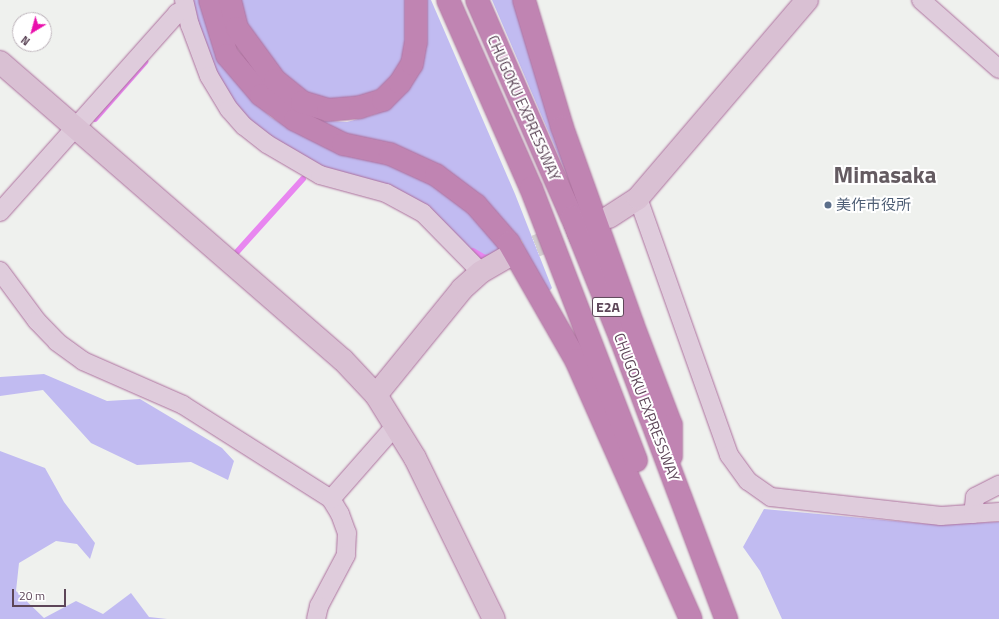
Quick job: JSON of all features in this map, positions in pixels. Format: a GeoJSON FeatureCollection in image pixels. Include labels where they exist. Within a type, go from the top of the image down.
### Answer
{"type":"FeatureCollection","features":[{"type":"Feature","properties":{"kind":"highway"},"geometry":{"type":"LineString","coordinates":[[210,0],[227,55],[261,95],[295,120],[344,144],[390,154],[436,175],[476,205],[509,243],[576,360],[691,619]]}},
{"type":"Feature","properties":{"kind":"highway"},"geometry":{"type":"LineString","coordinates":[[230,0],[237,28],[274,80],[302,102],[328,110],[360,107],[383,100],[400,83],[412,64],[416,42],[416,0]]}},
{"type":"Feature","properties":{"kind":"highway","name":"CHUGOKU EXPRESSWAY"},"geometry":{"type":"LineString","coordinates":[[448,0],[531,188],[694,619]]}},
{"type":"Feature","properties":{"kind":"highway","name":"CHUGOKU EXPRESSWAY"},"geometry":{"type":"LineString","coordinates":[[477,0],[572,217],[671,469],[726,619]]}},
{"type":"Feature","properties":{"kind":"highway"},"geometry":{"type":"LineString","coordinates":[[524,0],[562,127],[632,323],[671,425],[671,469]]}},
{"type":"Feature","properties":{"kind":"street"},"geometry":{"type":"LineString","coordinates":[[609,217],[638,198],[807,0]]}},
{"type":"Feature","properties":{"kind":"street"},"geometry":{"type":"LineString","coordinates":[[921,0],[999,69]]}},
{"type":"Feature","properties":{"kind":"street"},"geometry":{"type":"LineString","coordinates":[[0,212],[184,5],[210,76],[228,109],[244,126],[267,144],[320,175],[386,193],[423,213],[481,272]]}},
{"type":"Feature","properties":{"kind":"street"},"geometry":{"type":"LineString","coordinates":[[0,62],[343,360],[376,395],[396,425],[494,619]]}},
{"type":"Feature","properties":{"kind":"street"},"geometry":{"type":"LineString","coordinates":[[638,198],[729,454],[748,481],[771,497],[941,516],[999,512]]}},
{"type":"Feature","properties":{"kind":"street"},"geometry":{"type":"LineString","coordinates":[[376,395],[462,289],[481,272],[505,258]]}},
{"type":"Feature","properties":{"kind":"street"},"geometry":{"type":"LineString","coordinates":[[0,271],[37,321],[57,342],[83,361],[184,405],[331,499],[340,514],[347,533],[346,556],[337,576],[319,606],[316,619]]}},
{"type":"Feature","properties":{"kind":"street"},"geometry":{"type":"LineString","coordinates":[[331,499],[396,425]]}},
{"type":"Feature","properties":{"kind":"street"},"geometry":{"type":"LineString","coordinates":[[973,514],[975,497],[999,485]]}},
{"type":"Feature","properties":{"kind":"shaded area"},"geometry":{"type":"Polygon","coordinates":[[[190,0],[202,0],[251,99],[271,117],[291,129],[413,173],[461,204],[503,252],[487,260],[479,259],[440,221],[326,172],[248,123],[209,65],[190,0]]]}},
{"type":"Feature","properties":{"kind":"shaded area"},"geometry":{"type":"Polygon","coordinates":[[[237,0],[406,0],[408,26],[403,58],[391,78],[377,90],[358,99],[338,102],[307,95],[292,84],[253,45],[237,0]]]}},
{"type":"Feature","properties":{"kind":"shaded area"},"geometry":{"type":"Polygon","coordinates":[[[425,0],[431,0],[515,194],[552,288],[549,291],[507,227],[316,120],[347,122],[376,114],[396,99],[425,0]]]}},
{"type":"Feature","properties":{"kind":"shaded area"},"geometry":{"type":"Polygon","coordinates":[[[492,0],[516,0],[581,208],[513,49],[492,0]]]}},
{"type":"Feature","properties":{"kind":"shaded area"},"geometry":{"type":"Polygon","coordinates":[[[44,374],[107,401],[140,399],[222,448],[234,461],[228,480],[191,462],[137,465],[91,443],[43,390],[0,396],[0,377],[44,374]]]}},
{"type":"Feature","properties":{"kind":"shaded area"},"geometry":{"type":"Polygon","coordinates":[[[0,451],[45,468],[64,502],[95,543],[90,559],[77,544],[56,541],[19,563],[16,591],[44,618],[76,601],[103,614],[131,593],[149,617],[167,619],[0,619],[0,451]]]}},
{"type":"Feature","properties":{"kind":"shaded area"},"geometry":{"type":"Polygon","coordinates":[[[764,509],[928,524],[999,522],[999,619],[782,619],[760,571],[743,547],[764,509]]]}},
{"type":"Feature","properties":{"kind":"waterway"},"geometry":{"type":"LineString","coordinates":[[95,119],[145,62]]}},
{"type":"Feature","properties":{"kind":"waterway"},"geometry":{"type":"LineString","coordinates":[[237,252],[303,179]]}},
{"type":"Feature","properties":{"kind":"waterway"},"geometry":{"type":"LineString","coordinates":[[473,251],[485,258],[490,257]]}},
{"type":"Feature","properties":{"kind":"tunnel"},"geometry":{"type":"LineString","coordinates":[[505,258],[595,223]]}},
{"type":"Feature","properties":{"kind":"place","name":"美作市役所"},"geometry":{"type":"Point","coordinates":[828,205]}},
{"type":"Feature","properties":{"kind":"district","name":"Mimasaka"},"geometry":{"type":"Point","coordinates":[885,175]}}]}
